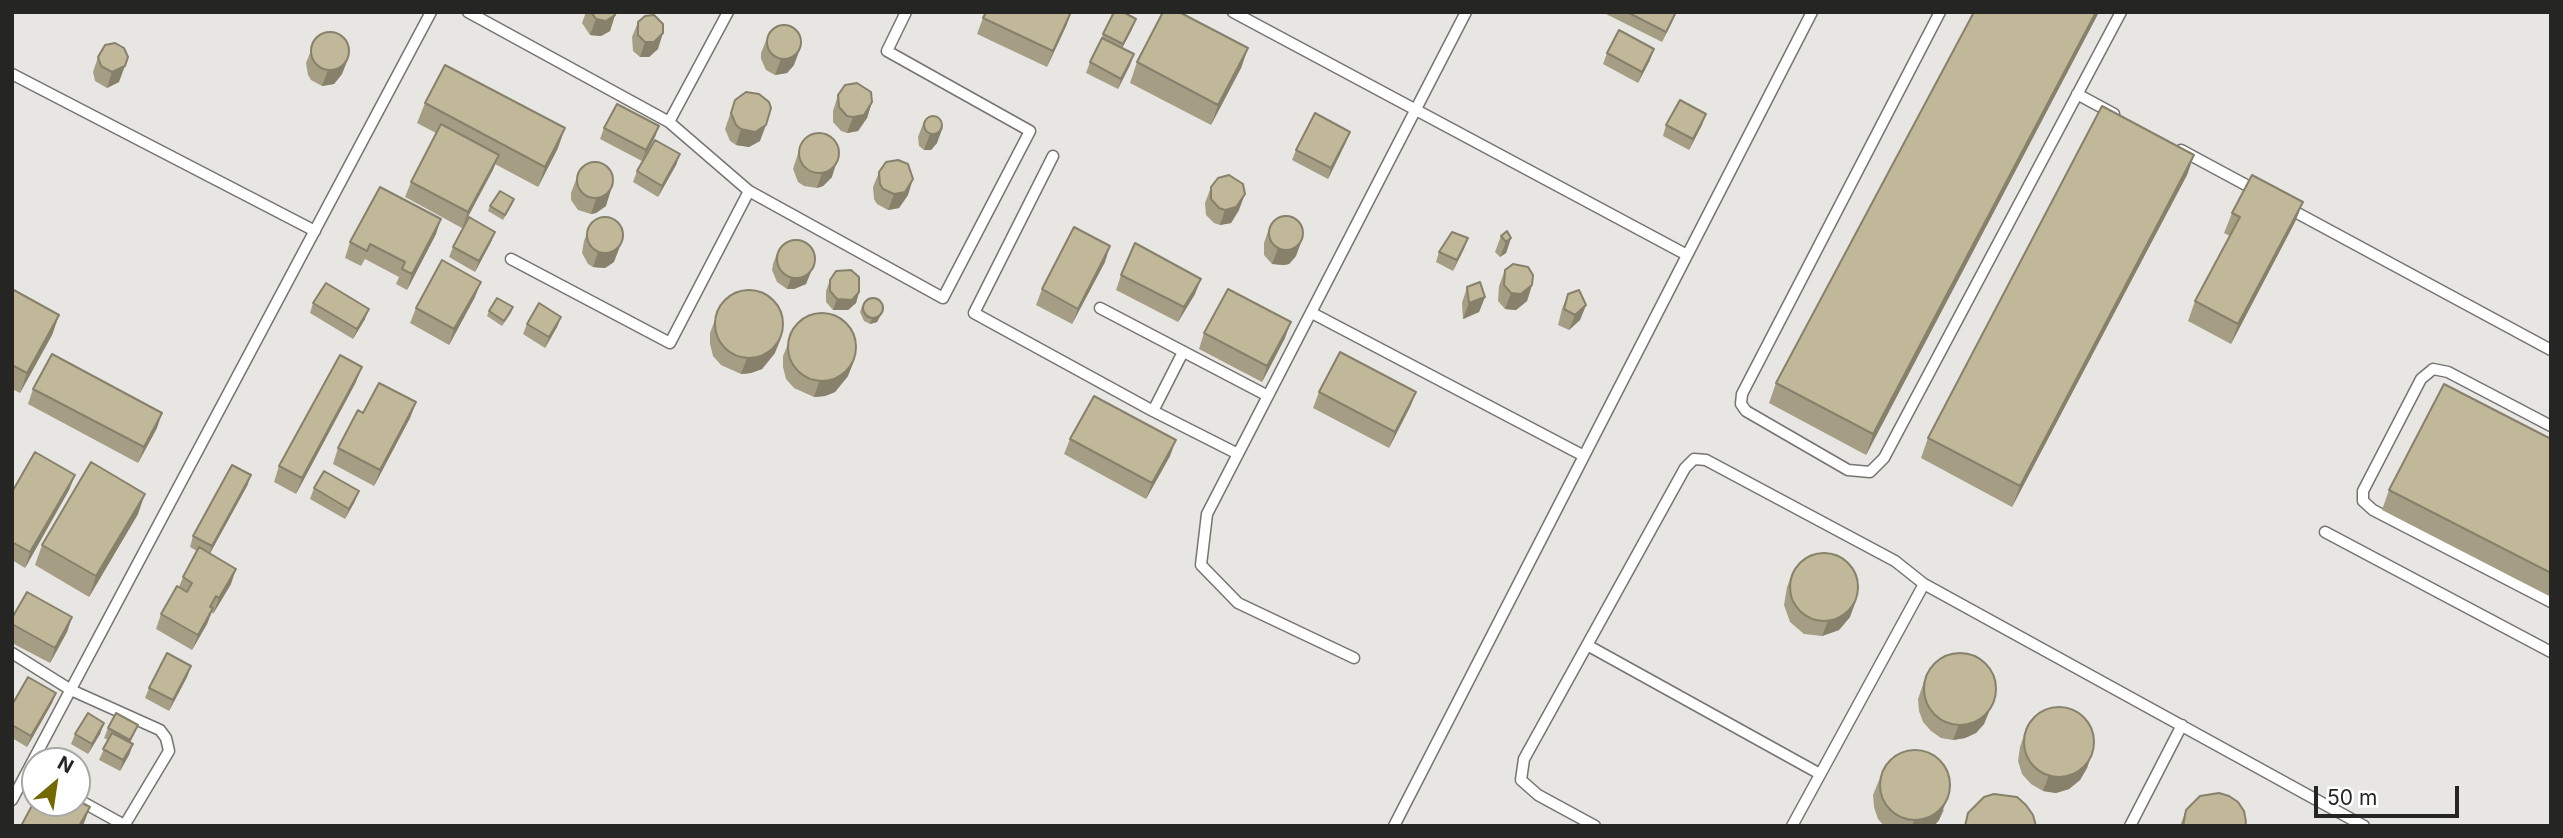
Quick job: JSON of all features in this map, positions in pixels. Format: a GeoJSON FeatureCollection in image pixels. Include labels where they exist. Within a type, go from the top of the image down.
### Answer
{"type":"FeatureCollection","features":[{"type":"Feature","properties":{"kind":"lane"},"geometry":{"type":"LineString","coordinates":[[44,747],[71,690],[430,12]]}},
{"type":"Feature","properties":{"kind":"lane"},"geometry":{"type":"LineString","coordinates":[[468,12],[669,122],[749,191],[943,298],[1030,131],[887,51],[906,12]]}},
{"type":"Feature","properties":{"kind":"lane"},"geometry":{"type":"LineString","coordinates":[[669,122],[728,12]]}},
{"type":"Feature","properties":{"kind":"lane"},"geometry":{"type":"LineString","coordinates":[[1233,12],[1687,255]]}},
{"type":"Feature","properties":{"kind":"lane"},"geometry":{"type":"LineString","coordinates":[[1354,658],[1238,603],[1201,565],[1207,514],[1466,12]]}},
{"type":"Feature","properties":{"kind":"lane"},"geometry":{"type":"LineString","coordinates":[[1394,826],[1812,12]]}},
{"type":"Feature","properties":{"kind":"lane"},"geometry":{"type":"LineString","coordinates":[[1940,12],[1742,394],[1741,404],[1746,411],[1848,470],[1870,472],[1884,458],[2121,12]]}},
{"type":"Feature","properties":{"kind":"lane"},"geometry":{"type":"LineString","coordinates":[[12,74],[315,231]]}},
{"type":"Feature","properties":{"kind":"lane"},"geometry":{"type":"LineString","coordinates":[[2077,94],[2125,120]]}},
{"type":"Feature","properties":{"kind":"lane"},"geometry":{"type":"LineString","coordinates":[[2172,145],[2268,197]]}},
{"type":"Feature","properties":{"kind":"lane"},"geometry":{"type":"LineString","coordinates":[[1053,156],[974,313],[1153,411],[1238,454]]}},
{"type":"Feature","properties":{"kind":"lane"},"geometry":{"type":"LineString","coordinates":[[511,259],[670,343],[749,191]]}},
{"type":"Feature","properties":{"kind":"lane"},"geometry":{"type":"LineString","coordinates":[[2280,203],[2551,350]]}},
{"type":"Feature","properties":{"kind":"lane"},"geometry":{"type":"LineString","coordinates":[[1100,308],[1268,396]]}},
{"type":"Feature","properties":{"kind":"lane"},"geometry":{"type":"LineString","coordinates":[[1312,313],[1584,456]]}},
{"type":"Feature","properties":{"kind":"lane"},"geometry":{"type":"LineString","coordinates":[[1153,411],[1183,352]]}},
{"type":"Feature","properties":{"kind":"lane"},"geometry":{"type":"LineString","coordinates":[[2551,426],[2448,372],[2433,369],[2421,379],[2363,491],[2363,501],[2373,510],[2551,602]]}},
{"type":"Feature","properties":{"kind":"lane"},"geometry":{"type":"LineString","coordinates":[[1595,826],[1538,795],[1521,780],[1524,759],[1685,468],[1694,459],[1706,460],[1895,561],[1924,584],[2364,826]]}},
{"type":"Feature","properties":{"kind":"lane"},"geometry":{"type":"LineString","coordinates":[[2325,531],[2551,652]]}},
{"type":"Feature","properties":{"kind":"lane"},"geometry":{"type":"LineString","coordinates":[[1792,826],[1924,584]]}},
{"type":"Feature","properties":{"kind":"lane"},"geometry":{"type":"LineString","coordinates":[[1587,645],[1820,774]]}},
{"type":"Feature","properties":{"kind":"lane"},"geometry":{"type":"LineString","coordinates":[[12,653],[71,690],[160,730],[166,738],[169,751],[124,825],[91,807]]}},
{"type":"Feature","properties":{"kind":"lane"},"geometry":{"type":"LineString","coordinates":[[2130,826],[2182,725]]}},
{"type":"Feature","properties":{"kind":"building"},"geometry":{"type":"Polygon","coordinates":[[[591,12],[616,12],[606,21],[596,19],[591,12]]]}},
{"type":"Feature","properties":{"kind":"building"},"geometry":{"type":"Polygon","coordinates":[[[986,12],[1071,12],[1053,51],[983,18],[986,12]]]}},
{"type":"Feature","properties":{"kind":"building"},"geometry":{"type":"Polygon","coordinates":[[[1114,12],[1123,12],[1136,19],[1123,44],[1103,34],[1114,12]]]}},
{"type":"Feature","properties":{"kind":"building"},"geometry":{"type":"Polygon","coordinates":[[[1163,12],[1179,12],[1248,48],[1218,105],[1137,62],[1163,12]]]}},
{"type":"Feature","properties":{"kind":"building"},"geometry":{"type":"Polygon","coordinates":[[[1627,12],[1676,12],[1666,32],[1627,12]]]}},
{"type":"Feature","properties":{"kind":"building"},"geometry":{"type":"Polygon","coordinates":[[[1974,12],[2096,12],[1873,434],[1776,383],[1974,12]]]}},
{"type":"Feature","properties":{"kind":"building"},"geometry":{"type":"Polygon","coordinates":[[[654,15],[663,24],[663,33],[654,42],[645,42],[638,35],[638,22],[645,16],[654,15]]]}},
{"type":"Feature","properties":{"kind":"building"},"geometry":{"type":"Polygon","coordinates":[[[784,25],[796,30],[801,42],[796,54],[784,59],[772,54],[767,42],[772,30],[784,25]]]}},
{"type":"Feature","properties":{"kind":"building"},"geometry":{"type":"Polygon","coordinates":[[[1619,30],[1654,49],[1642,72],[1607,53],[1619,30]]]}},
{"type":"Feature","properties":{"kind":"building"},"geometry":{"type":"Polygon","coordinates":[[[330,32],[343,38],[349,51],[343,64],[330,70],[317,64],[311,51],[317,38],[330,32]]]}},
{"type":"Feature","properties":{"kind":"building"},"geometry":{"type":"Polygon","coordinates":[[[1102,38],[1134,54],[1121,79],[1090,62],[1102,38]]]}},
{"type":"Feature","properties":{"kind":"building"},"geometry":{"type":"Polygon","coordinates":[[[115,43],[124,48],[128,57],[125,66],[112,72],[101,66],[98,57],[105,45],[115,43]]]}},
{"type":"Feature","properties":{"kind":"building"},"geometry":{"type":"Polygon","coordinates":[[[445,65],[565,128],[545,167],[425,103],[445,65]]]}},
{"type":"Feature","properties":{"kind":"building"},"geometry":{"type":"Polygon","coordinates":[[[857,83],[871,92],[872,102],[864,115],[847,116],[839,107],[838,95],[845,85],[857,83]]]}},
{"type":"Feature","properties":{"kind":"building"},"geometry":{"type":"Polygon","coordinates":[[[746,92],[759,94],[769,102],[771,108],[766,125],[755,132],[741,129],[736,125],[731,113],[735,100],[746,92]]]}},
{"type":"Feature","properties":{"kind":"building"},"geometry":{"type":"Polygon","coordinates":[[[1680,100],[1706,114],[1693,139],[1666,125],[1680,100]]]}},
{"type":"Feature","properties":{"kind":"building"},"geometry":{"type":"Polygon","coordinates":[[[617,104],[659,126],[646,150],[604,128],[617,104]]]}},
{"type":"Feature","properties":{"kind":"building"},"geometry":{"type":"Polygon","coordinates":[[[2102,106],[2194,155],[2020,486],[1928,438],[2102,106]]]}},
{"type":"Feature","properties":{"kind":"building"},"geometry":{"type":"Polygon","coordinates":[[[1315,113],[1350,132],[1331,168],[1296,150],[1315,113]]]}},
{"type":"Feature","properties":{"kind":"building"},"geometry":{"type":"Polygon","coordinates":[[[929,116],[937,116],[942,125],[940,132],[929,134],[924,129],[924,121],[929,116]]]}},
{"type":"Feature","properties":{"kind":"building"},"geometry":{"type":"Polygon","coordinates":[[[441,124],[499,155],[468,212],[411,182],[441,124]]]}},
{"type":"Feature","properties":{"kind":"building"},"geometry":{"type":"Polygon","coordinates":[[[819,133],[833,139],[839,153],[833,167],[819,173],[805,167],[799,153],[805,139],[819,133]]]}},
{"type":"Feature","properties":{"kind":"building"},"geometry":{"type":"Polygon","coordinates":[[[655,140],[680,154],[662,186],[637,171],[655,140]]]}},
{"type":"Feature","properties":{"kind":"building"},"geometry":{"type":"Polygon","coordinates":[[[898,160],[908,164],[913,179],[905,192],[894,194],[883,189],[879,172],[886,162],[898,160]]]}},
{"type":"Feature","properties":{"kind":"building"},"geometry":{"type":"Polygon","coordinates":[[[595,162],[608,167],[613,180],[608,193],[595,198],[582,193],[577,180],[582,167],[595,162]]]}},
{"type":"Feature","properties":{"kind":"building"},"geometry":{"type":"Polygon","coordinates":[[[1229,175],[1243,184],[1245,194],[1236,207],[1225,210],[1219,208],[1211,199],[1211,187],[1218,178],[1229,175]]]}},
{"type":"Feature","properties":{"kind":"building"},"geometry":{"type":"Polygon","coordinates":[[[2252,175],[2303,202],[2238,324],[2195,301],[2240,217],[2232,213],[2252,175]]]}},
{"type":"Feature","properties":{"kind":"building"},"geometry":{"type":"Polygon","coordinates":[[[380,187],[441,219],[412,274],[402,269],[405,262],[370,244],[367,251],[350,242],[380,187]]]}},
{"type":"Feature","properties":{"kind":"building"},"geometry":{"type":"Polygon","coordinates":[[[500,191],[514,199],[505,215],[490,206],[500,191]]]}},
{"type":"Feature","properties":{"kind":"building"},"geometry":{"type":"Polygon","coordinates":[[[1286,216],[1298,221],[1303,233],[1298,245],[1286,250],[1274,245],[1269,233],[1274,221],[1286,216]]]}},
{"type":"Feature","properties":{"kind":"building"},"geometry":{"type":"Polygon","coordinates":[[[469,217],[495,232],[479,261],[453,247],[469,217]]]}},
{"type":"Feature","properties":{"kind":"building"},"geometry":{"type":"Polygon","coordinates":[[[605,217],[617,223],[623,235],[617,247],[605,253],[593,247],[587,235],[593,223],[605,217]]]}},
{"type":"Feature","properties":{"kind":"building"},"geometry":{"type":"Polygon","coordinates":[[[1074,227],[1110,246],[1078,309],[1042,289],[1074,227]]]}},
{"type":"Feature","properties":{"kind":"building"},"geometry":{"type":"Polygon","coordinates":[[[1507,231],[1511,238],[1506,242],[1501,236],[1507,231]]]}},
{"type":"Feature","properties":{"kind":"building"},"geometry":{"type":"Polygon","coordinates":[[[1452,232],[1468,238],[1457,260],[1439,252],[1452,232]]]}},
{"type":"Feature","properties":{"kind":"building"},"geometry":{"type":"Polygon","coordinates":[[[796,240],[810,245],[815,259],[810,273],[796,278],[782,273],[777,259],[782,245],[796,240]]]}},
{"type":"Feature","properties":{"kind":"building"},"geometry":{"type":"Polygon","coordinates":[[[1135,243],[1201,279],[1184,307],[1121,275],[1135,243]]]}},
{"type":"Feature","properties":{"kind":"building"},"geometry":{"type":"Polygon","coordinates":[[[442,260],[481,282],[454,329],[416,308],[442,260]]]}},
{"type":"Feature","properties":{"kind":"building"},"geometry":{"type":"Polygon","coordinates":[[[1513,264],[1528,267],[1533,275],[1532,285],[1521,294],[1511,293],[1504,285],[1505,270],[1513,264]]]}},
{"type":"Feature","properties":{"kind":"building"},"geometry":{"type":"Polygon","coordinates":[[[851,270],[859,277],[859,292],[852,300],[837,299],[830,291],[830,280],[836,271],[851,270]]]}},
{"type":"Feature","properties":{"kind":"building"},"geometry":{"type":"Polygon","coordinates":[[[1480,282],[1485,297],[1469,303],[1467,287],[1480,282]]]}},
{"type":"Feature","properties":{"kind":"building"},"geometry":{"type":"Polygon","coordinates":[[[326,283],[369,309],[357,329],[313,303],[326,283]]]}},
{"type":"Feature","properties":{"kind":"building"},"geometry":{"type":"Polygon","coordinates":[[[12,289],[59,315],[27,373],[12,365],[12,289]]]}},
{"type":"Feature","properties":{"kind":"building"},"geometry":{"type":"Polygon","coordinates":[[[1228,289],[1291,322],[1267,366],[1204,333],[1228,289]]]}},
{"type":"Feature","properties":{"kind":"building"},"geometry":{"type":"Polygon","coordinates":[[[749,290],[762,293],[773,300],[780,311],[783,324],[780,337],[773,348],[762,355],[749,358],[736,355],[725,348],[718,337],[715,324],[718,311],[725,300],[736,293],[749,290]]]}},
{"type":"Feature","properties":{"kind":"building"},"geometry":{"type":"Polygon","coordinates":[[[1579,290],[1586,305],[1575,315],[1564,309],[1568,294],[1579,290]]]}},
{"type":"Feature","properties":{"kind":"building"},"geometry":{"type":"Polygon","coordinates":[[[497,298],[513,307],[504,321],[489,311],[497,298]]]}},
{"type":"Feature","properties":{"kind":"building"},"geometry":{"type":"Polygon","coordinates":[[[873,298],[880,301],[883,308],[880,315],[873,318],[866,315],[863,308],[866,301],[873,298]]]}},
{"type":"Feature","properties":{"kind":"building"},"geometry":{"type":"Polygon","coordinates":[[[539,303],[561,317],[549,337],[527,324],[539,303]]]}},
{"type":"Feature","properties":{"kind":"building"},"geometry":{"type":"Polygon","coordinates":[[[822,313],[835,316],[846,323],[853,334],[856,347],[853,360],[846,371],[835,378],[822,381],[809,378],[798,371],[791,360],[788,347],[791,334],[798,323],[809,316],[822,313]]]}},
{"type":"Feature","properties":{"kind":"building"},"geometry":{"type":"Polygon","coordinates":[[[1340,352],[1416,392],[1395,432],[1319,392],[1340,352]]]}},
{"type":"Feature","properties":{"kind":"building"},"geometry":{"type":"Polygon","coordinates":[[[52,354],[162,413],[144,447],[33,389],[52,354]]]}},
{"type":"Feature","properties":{"kind":"building"},"geometry":{"type":"Polygon","coordinates":[[[340,355],[362,367],[302,478],[279,466],[340,355]]]}},
{"type":"Feature","properties":{"kind":"building"},"geometry":{"type":"Polygon","coordinates":[[[379,383],[416,402],[380,470],[338,448],[358,410],[363,413],[379,383]]]}},
{"type":"Feature","properties":{"kind":"building"},"geometry":{"type":"Polygon","coordinates":[[[2444,384],[2551,439],[2551,573],[2389,490],[2444,384]]]}},
{"type":"Feature","properties":{"kind":"building"},"geometry":{"type":"Polygon","coordinates":[[[1094,396],[1176,440],[1152,483],[1070,439],[1094,396]]]}},
{"type":"Feature","properties":{"kind":"building"},"geometry":{"type":"Polygon","coordinates":[[[35,452],[75,475],[30,552],[12,542],[12,492],[35,452]]]}},
{"type":"Feature","properties":{"kind":"building"},"geometry":{"type":"Polygon","coordinates":[[[91,462],[145,494],[96,576],[42,545],[91,462]]]}},
{"type":"Feature","properties":{"kind":"building"},"geometry":{"type":"Polygon","coordinates":[[[232,465],[251,475],[212,546],[193,536],[232,465]]]}},
{"type":"Feature","properties":{"kind":"building"},"geometry":{"type":"Polygon","coordinates":[[[324,471],[359,491],[349,509],[314,488],[324,471]]]}},
{"type":"Feature","properties":{"kind":"building"},"geometry":{"type":"Polygon","coordinates":[[[199,547],[236,569],[219,598],[216,596],[210,607],[213,608],[198,635],[161,614],[177,586],[187,592],[192,583],[183,577],[199,547]]]}},
{"type":"Feature","properties":{"kind":"building"},"geometry":{"type":"Polygon","coordinates":[[[1824,553],[1837,556],[1848,563],[1855,574],[1858,587],[1855,600],[1848,611],[1837,618],[1824,621],[1811,618],[1800,611],[1793,600],[1790,587],[1793,574],[1800,563],[1811,556],[1824,553]]]}},
{"type":"Feature","properties":{"kind":"building"},"geometry":{"type":"Polygon","coordinates":[[[27,592],[72,617],[55,648],[12,624],[12,618],[27,592]]]}},
{"type":"Feature","properties":{"kind":"building"},"geometry":{"type":"Polygon","coordinates":[[[167,653],[191,666],[173,700],[149,688],[167,653]]]}},
{"type":"Feature","properties":{"kind":"building"},"geometry":{"type":"Polygon","coordinates":[[[1960,653],[1980,659],[1990,669],[1996,689],[1990,709],[1980,719],[1960,725],[1940,719],[1930,709],[1924,689],[1930,669],[1940,659],[1960,653]]]}},
{"type":"Feature","properties":{"kind":"building"},"geometry":{"type":"Polygon","coordinates":[[[28,677],[56,693],[31,736],[12,725],[12,705],[28,677]]]}},
{"type":"Feature","properties":{"kind":"building"},"geometry":{"type":"Polygon","coordinates":[[[2059,707],[2078,713],[2088,723],[2094,742],[2088,761],[2078,771],[2059,777],[2040,771],[2030,761],[2024,742],[2030,723],[2040,713],[2059,707]]]}},
{"type":"Feature","properties":{"kind":"building"},"geometry":{"type":"Polygon","coordinates":[[[88,713],[104,723],[92,744],[75,734],[88,713]]]}},
{"type":"Feature","properties":{"kind":"building"},"geometry":{"type":"Polygon","coordinates":[[[116,713],[138,725],[130,740],[108,728],[116,713]]]}},
{"type":"Feature","properties":{"kind":"building"},"geometry":{"type":"Polygon","coordinates":[[[112,733],[133,744],[123,760],[103,749],[112,733]]]}},
{"type":"Feature","properties":{"kind":"building"},"geometry":{"type":"Polygon","coordinates":[[[1922,750],[1935,756],[1944,765],[1948,771],[1948,799],[1940,810],[1929,818],[1908,820],[1890,810],[1882,799],[1880,778],[1890,760],[1901,752],[1922,750]]]}},
{"type":"Feature","properties":{"kind":"building"},"geometry":{"type":"Polygon","coordinates":[[[2219,793],[2238,802],[2244,811],[2245,826],[2183,826],[2186,810],[2200,796],[2219,793]]]}},
{"type":"Feature","properties":{"kind":"building"},"geometry":{"type":"Polygon","coordinates":[[[1994,794],[2017,797],[2033,815],[2036,826],[1965,826],[1968,813],[1984,797],[1994,794]]]}},
{"type":"Feature","properties":{"kind":"building"},"geometry":{"type":"Polygon","coordinates":[[[26,817],[84,817],[79,826],[21,826],[26,817]]]}}]}
